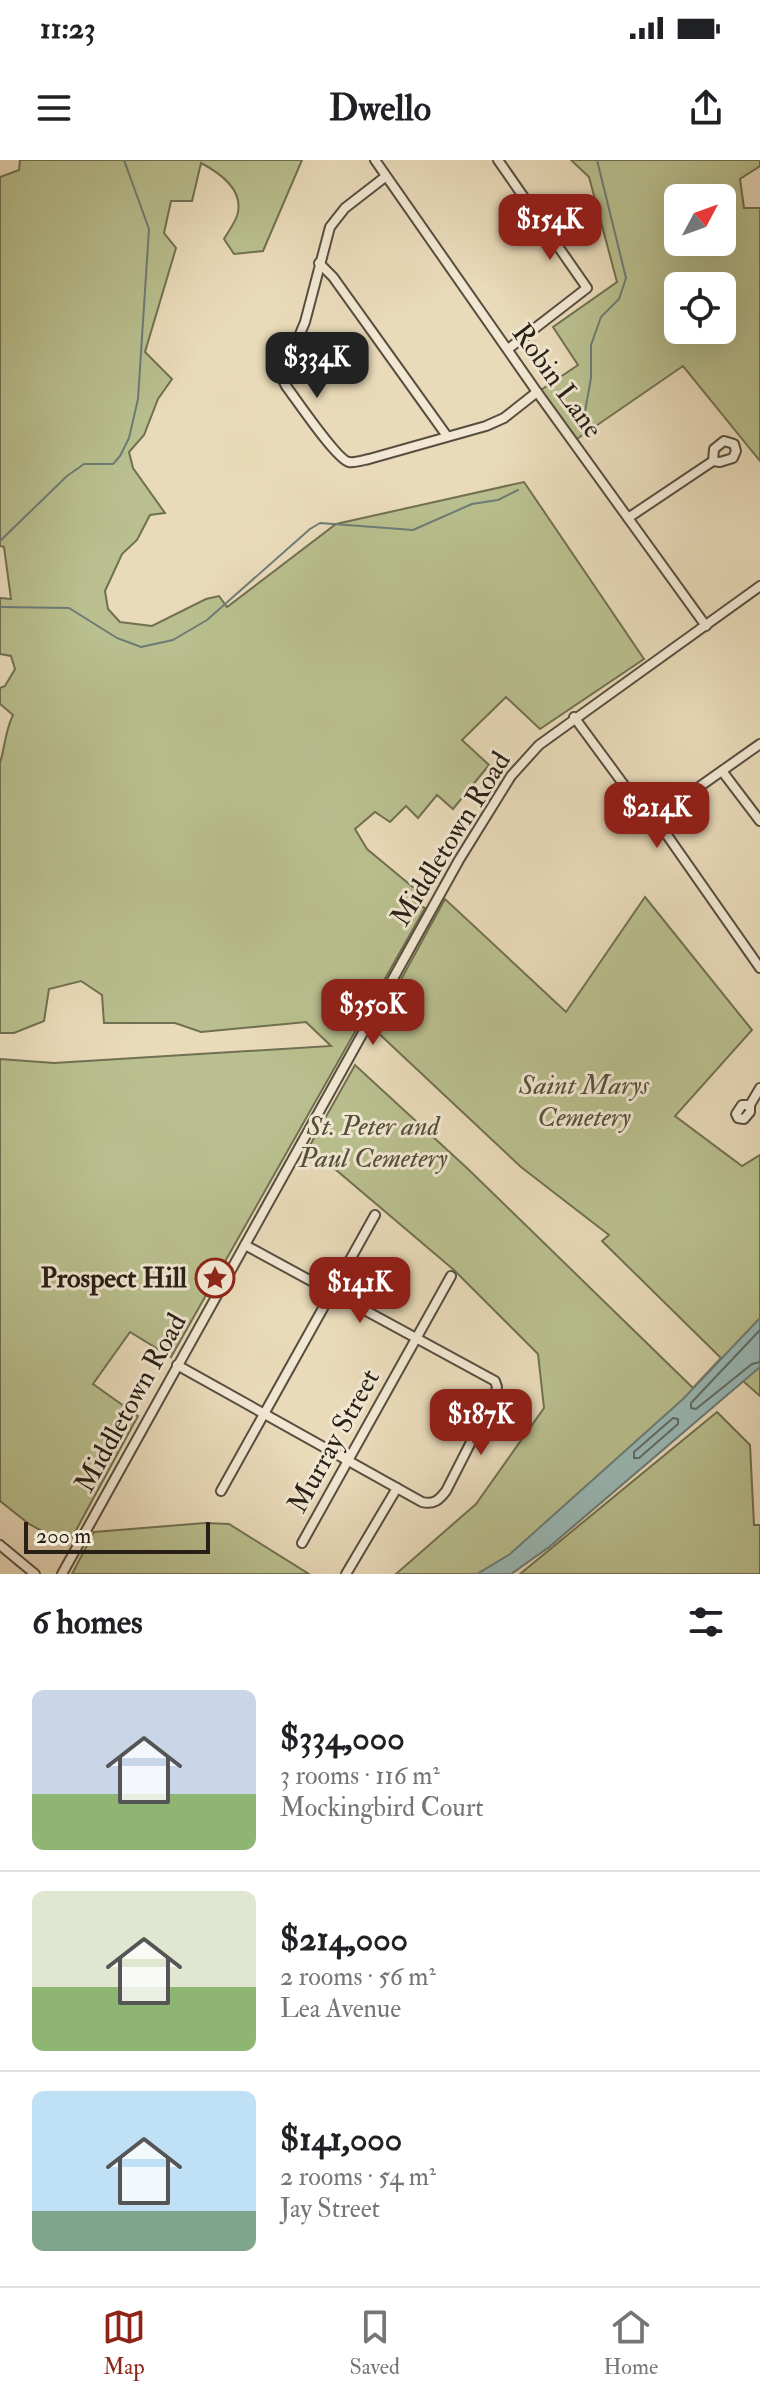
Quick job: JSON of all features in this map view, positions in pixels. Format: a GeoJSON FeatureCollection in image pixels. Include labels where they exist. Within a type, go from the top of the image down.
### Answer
{"type":"FeatureCollection","features":[{"type":"Feature","properties":{"kind":"street"},"geometry":{"type":"LineString","coordinates":[[498,160],[587,288],[508,349]]}},
{"type":"Feature","properties":{"kind":"street","name":"Robin Lane"},"geometry":{"type":"LineString","coordinates":[[380,162],[385,177],[706,626]]}},
{"type":"Feature","properties":{"kind":"street"},"geometry":{"type":"LineString","coordinates":[[385,177],[345,208],[330,227],[305,322],[282,378],[329,444],[349,462],[496,422],[537,392]]}},
{"type":"Feature","properties":{"kind":"street"},"geometry":{"type":"LineString","coordinates":[[319,263],[333,277],[447,436]]}},
{"type":"Feature","properties":{"kind":"street"},"geometry":{"type":"LineString","coordinates":[[628,518],[713,461]]}},
{"type":"Feature","properties":{"kind":"street","name":"Middletown Road"},"geometry":{"type":"LineString","coordinates":[[62,1574],[490,807],[526,757],[574,717],[760,586]]}},
{"type":"Feature","properties":{"kind":"street"},"geometry":{"type":"LineString","coordinates":[[574,717],[627,789],[655,818],[760,968]]}},
{"type":"Feature","properties":{"kind":"street"},"geometry":{"type":"LineString","coordinates":[[655,818],[760,744]]}},
{"type":"Feature","properties":{"kind":"street"},"geometry":{"type":"LineString","coordinates":[[722,771],[760,821]]}},
{"type":"Feature","properties":{"kind":"street"},"geometry":{"type":"LineString","coordinates":[[750,1105],[760,1088]]}},
{"type":"Feature","properties":{"kind":"street"},"geometry":{"type":"LineString","coordinates":[[221,1491],[375,1215]]}},
{"type":"Feature","properties":{"kind":"street"},"geometry":{"type":"LineString","coordinates":[[177,1365],[422,1502],[435,1502],[446,1491],[497,1387],[495,1381],[245,1245]]}},
{"type":"Feature","properties":{"kind":"street","name":"Murray Street"},"geometry":{"type":"LineString","coordinates":[[302,1543],[451,1276]]}},
{"type":"Feature","properties":{"kind":"street"},"geometry":{"type":"LineString","coordinates":[[346,1574],[397,1488]]}},
{"type":"Feature","properties":{"kind":"street"},"geometry":{"type":"LineString","coordinates":[[0,1545],[35,1574]]}},
{"type":"Feature","properties":{"kind":"green space"},"geometry":{"type":"Polygon","coordinates":[[[20,160],[302,160],[263,251],[234,254],[224,239],[237,216],[237,199],[223,178],[201,163],[192,201],[171,201],[164,233],[176,248],[145,352],[172,379],[158,399],[144,435],[129,452],[133,468],[165,513],[150,515],[137,540],[122,554],[105,591],[108,609],[120,622],[152,626],[206,599],[219,596],[227,607],[336,524],[524,482],[644,659],[540,729],[506,697],[462,740],[489,765],[453,809],[437,795],[418,818],[406,806],[390,822],[375,812],[355,829],[367,849],[420,893],[412,902],[425,908],[171,1357],[130,1332],[93,1384],[138,1416],[68,1545],[29,1524],[0,1501],[0,1059],[54,1063],[331,1046],[306,1022],[201,1032],[175,1023],[104,1023],[102,995],[81,981],[49,989],[44,1021],[14,1033],[0,1033],[0,763],[13,715],[0,704],[0,688],[5,686],[15,669],[11,656],[0,654],[0,598],[11,599],[4,547],[0,546],[0,177],[19,170],[20,160]]]}},
{"type":"Feature","properties":{"kind":"green space"},"geometry":{"type":"Polygon","coordinates":[[[571,160],[760,160],[760,166],[740,179],[744,208],[760,208],[760,461],[683,366],[577,439],[541,390],[578,365],[553,327],[617,282],[589,177],[571,160]]]}},
{"type":"Feature","properties":{"kind":"green space"},"geometry":{"type":"Polygon","coordinates":[[[645,897],[752,1030],[675,1116],[742,1166],[760,1155],[760,1396],[743,1381],[549,1547],[511,1574],[396,1574],[476,1504],[544,1408],[538,1354],[454,1270],[309,1147],[355,1065],[468,1169],[693,1388],[721,1358],[602,1241],[609,1235],[521,1167],[374,1029],[445,899],[566,1012],[645,897]]]}},
{"type":"Feature","properties":{"kind":"green space"},"geometry":{"type":"Polygon","coordinates":[[[717,1412],[750,1445],[754,1525],[760,1525],[760,1574],[520,1574],[717,1412]]]}},
{"type":"Feature","properties":{"kind":"green space"},"geometry":{"type":"Polygon","coordinates":[[[205,1523],[229,1524],[309,1574],[72,1574],[94,1532],[205,1523]]]}},
{"type":"Feature","properties":{"kind":"water"},"geometry":{"type":"Polygon","coordinates":[[[760,1318],[760,1367],[549,1547],[511,1574],[477,1574],[510,1554],[683,1399],[760,1318]]]}},
{"type":"Feature","properties":{"kind":"waterway"},"geometry":{"type":"LineString","coordinates":[[0,541],[67,476],[84,464],[113,464],[129,438],[138,399],[149,229],[124,160]]}},
{"type":"Feature","properties":{"kind":"waterway"},"geometry":{"type":"LineString","coordinates":[[584,417],[591,378],[591,345],[601,317],[619,299],[626,278],[597,160]]}},
{"type":"Feature","properties":{"kind":"waterway"},"geometry":{"type":"LineString","coordinates":[[0,607],[69,608],[117,638],[141,647],[173,640],[207,620],[320,523],[413,530],[472,504],[498,500],[518,490]]}},
{"type":"Feature","properties":{"kind":"place","name":"Prospect Hill"},"geometry":{"type":"Point","coordinates":[215,1278]}},
{"type":"Feature","properties":{"kind":"park label","name":"Saint Marys Cemetery"},"geometry":{"type":"Point","coordinates":[584,1101]}},
{"type":"Feature","properties":{"kind":"park label","name":"St. Peter and Paul Cemetery"},"geometry":{"type":"Point","coordinates":[373,1142]}}]}
